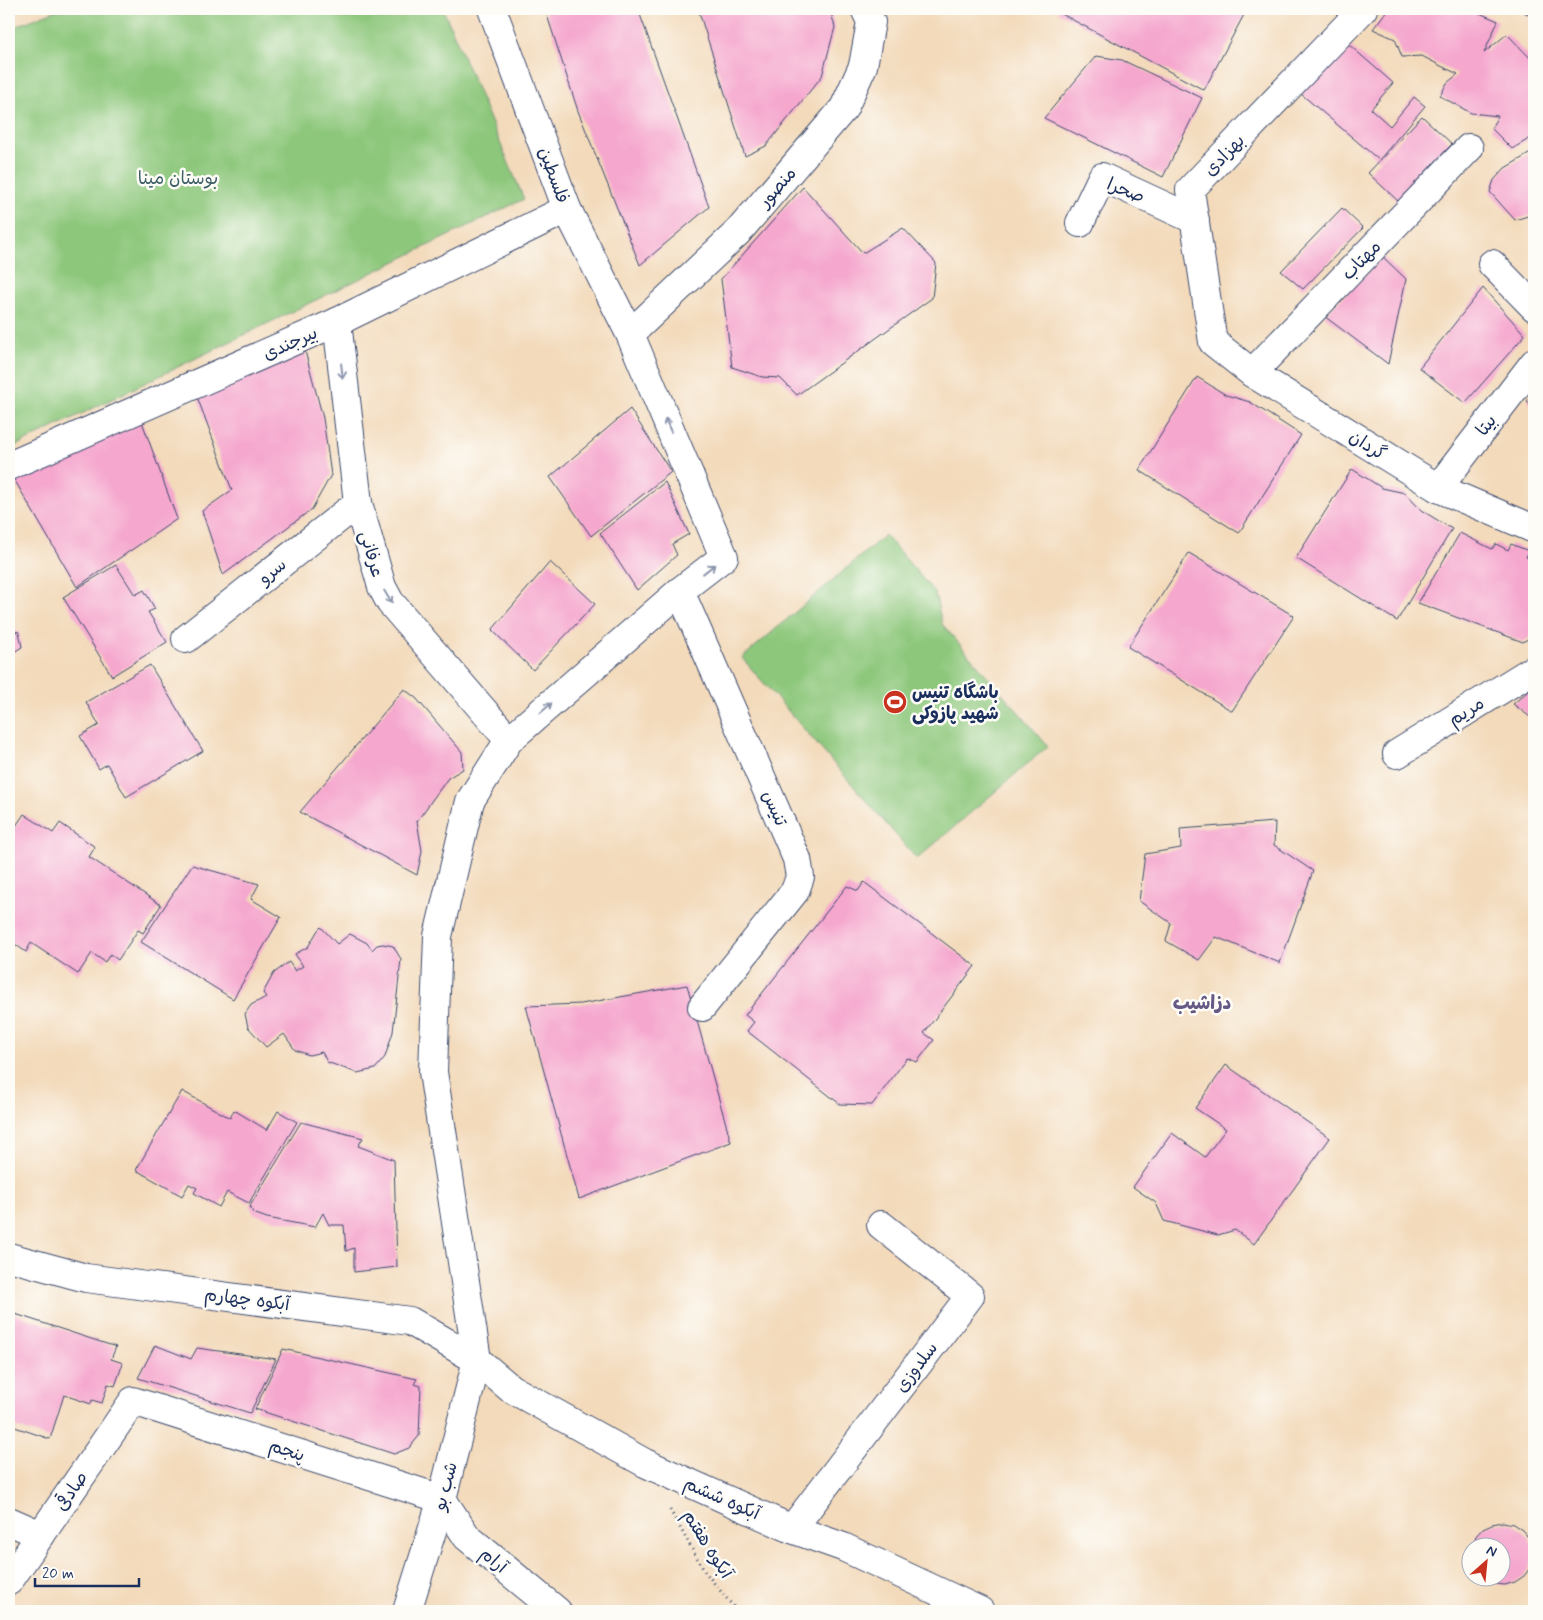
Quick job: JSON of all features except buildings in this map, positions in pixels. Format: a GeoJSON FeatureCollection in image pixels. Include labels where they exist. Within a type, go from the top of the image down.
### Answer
{"type":"FeatureCollection","features":[{"type":"Feature","properties":{"kind":"street","name":"فلسطین"},"geometry":{"type":"LineString","coordinates":[[492,9],[566,209],[630,334],[724,557],[680,591]]}},
{"type":"Feature","properties":{"kind":"street","name":"منصور"},"geometry":{"type":"LineString","coordinates":[[630,334],[738,232],[844,108],[863,66],[871,22],[865,9]]}},
{"type":"Feature","properties":{"kind":"street","name":"بهزادی"},"geometry":{"type":"LineString","coordinates":[[1214,342],[1190,190],[1363,9]]}},
{"type":"Feature","properties":{"kind":"street","name":"مهتاب"},"geometry":{"type":"LineString","coordinates":[[1252,373],[1469,148]]}},
{"type":"Feature","properties":{"kind":"street","name":"صحرا"},"geometry":{"type":"LineString","coordinates":[[1080,223],[1102,177],[1194,220]]}},
{"type":"Feature","properties":{"kind":"street","name":"بیرجندی"},"geometry":{"type":"LineString","coordinates":[[9,466],[337,322],[566,209]]}},
{"type":"Feature","properties":{"kind":"street"},"geometry":{"type":"LineString","coordinates":[[1492,264],[1534,307]]}},
{"type":"Feature","properties":{"kind":"street","name":"عرفانی"},"geometry":{"type":"LineString","coordinates":[[337,322],[358,503],[382,587],[390,602],[509,740]]}},
{"type":"Feature","properties":{"kind":"street","name":"گردان"},"geometry":{"type":"LineString","coordinates":[[1214,342],[1252,373],[1438,488],[1534,529]]}},
{"type":"Feature","properties":{"kind":"street","name":"بیتا"},"geometry":{"type":"LineString","coordinates":[[1438,488],[1534,363]]}},
{"type":"Feature","properties":{"kind":"street","name":"سرو"},"geometry":{"type":"LineString","coordinates":[[186,639],[358,503]]}},
{"type":"Feature","properties":{"kind":"street"},"geometry":{"type":"LineString","coordinates":[[477,1360],[433,1072],[438,936],[470,801],[509,740],[680,591]]}},
{"type":"Feature","properties":{"kind":"street","name":"تنیس"},"geometry":{"type":"LineString","coordinates":[[680,591],[797,859],[800,877],[796,891],[702,1007]]}},
{"type":"Feature","properties":{"kind":"street","name":"مریم"},"geometry":{"type":"LineString","coordinates":[[1397,754],[1534,669]]}},
{"type":"Feature","properties":{"kind":"street","name":"سلدوزی"},"geometry":{"type":"LineString","coordinates":[[792,1529],[970,1296],[881,1225]]}},
{"type":"Feature","properties":{"kind":"street","name":"آبکوه چهارم"},"geometry":{"type":"LineString","coordinates":[[9,1257],[86,1278],[410,1321],[477,1360]]}},
{"type":"Feature","properties":{"kind":"street","name":"شب بو"},"geometry":{"type":"LineString","coordinates":[[407,1611],[442,1499],[477,1360]]}},
{"type":"Feature","properties":{"kind":"street","name":"آبکوه ششم"},"geometry":{"type":"LineString","coordinates":[[477,1360],[510,1388],[645,1463],[792,1529],[843,1547],[980,1611]]}},
{"type":"Feature","properties":{"kind":"street","name":"پنجم"},"geometry":{"type":"LineString","coordinates":[[133,1401],[442,1499]]}},
{"type":"Feature","properties":{"kind":"street","name":"صادقی"},"geometry":{"type":"LineString","coordinates":[[9,1581],[133,1401]]}},
{"type":"Feature","properties":{"kind":"street","name":"آرام"},"geometry":{"type":"LineString","coordinates":[[442,1499],[467,1537],[557,1611]]}},
{"type":"Feature","properties":{"kind":"street"},"geometry":{"type":"LineString","coordinates":[[9,1521],[42,1535]]}},
{"type":"Feature","properties":{"kind":"path","name":"آبکوه هفتم"},"geometry":{"type":"LineString","coordinates":[[668,1505],[705,1572],[737,1611]]}},
{"type":"Feature","properties":{"kind":"green space","name":"بوستان مینا"},"geometry":{"type":"Polygon","coordinates":[[[59,9],[443,9],[524,199],[9,449],[9,29],[59,9]]]}},
{"type":"Feature","properties":{"kind":"green space","name":"باشگاه تنیس شهید پازوکی"},"geometry":{"type":"Polygon","coordinates":[[[885,535],[935,593],[942,624],[1048,746],[917,859],[742,658],[885,535]]]}},
{"type":"Feature","properties":{"kind":"place","name":"باشگاه تنیس شهید پازوکی"},"geometry":{"type":"Point","coordinates":[895,702]}},
{"type":"Feature","properties":{"kind":"district","name":"دزاشیب"},"geometry":{"type":"Point","coordinates":[1202,1002]}}]}
